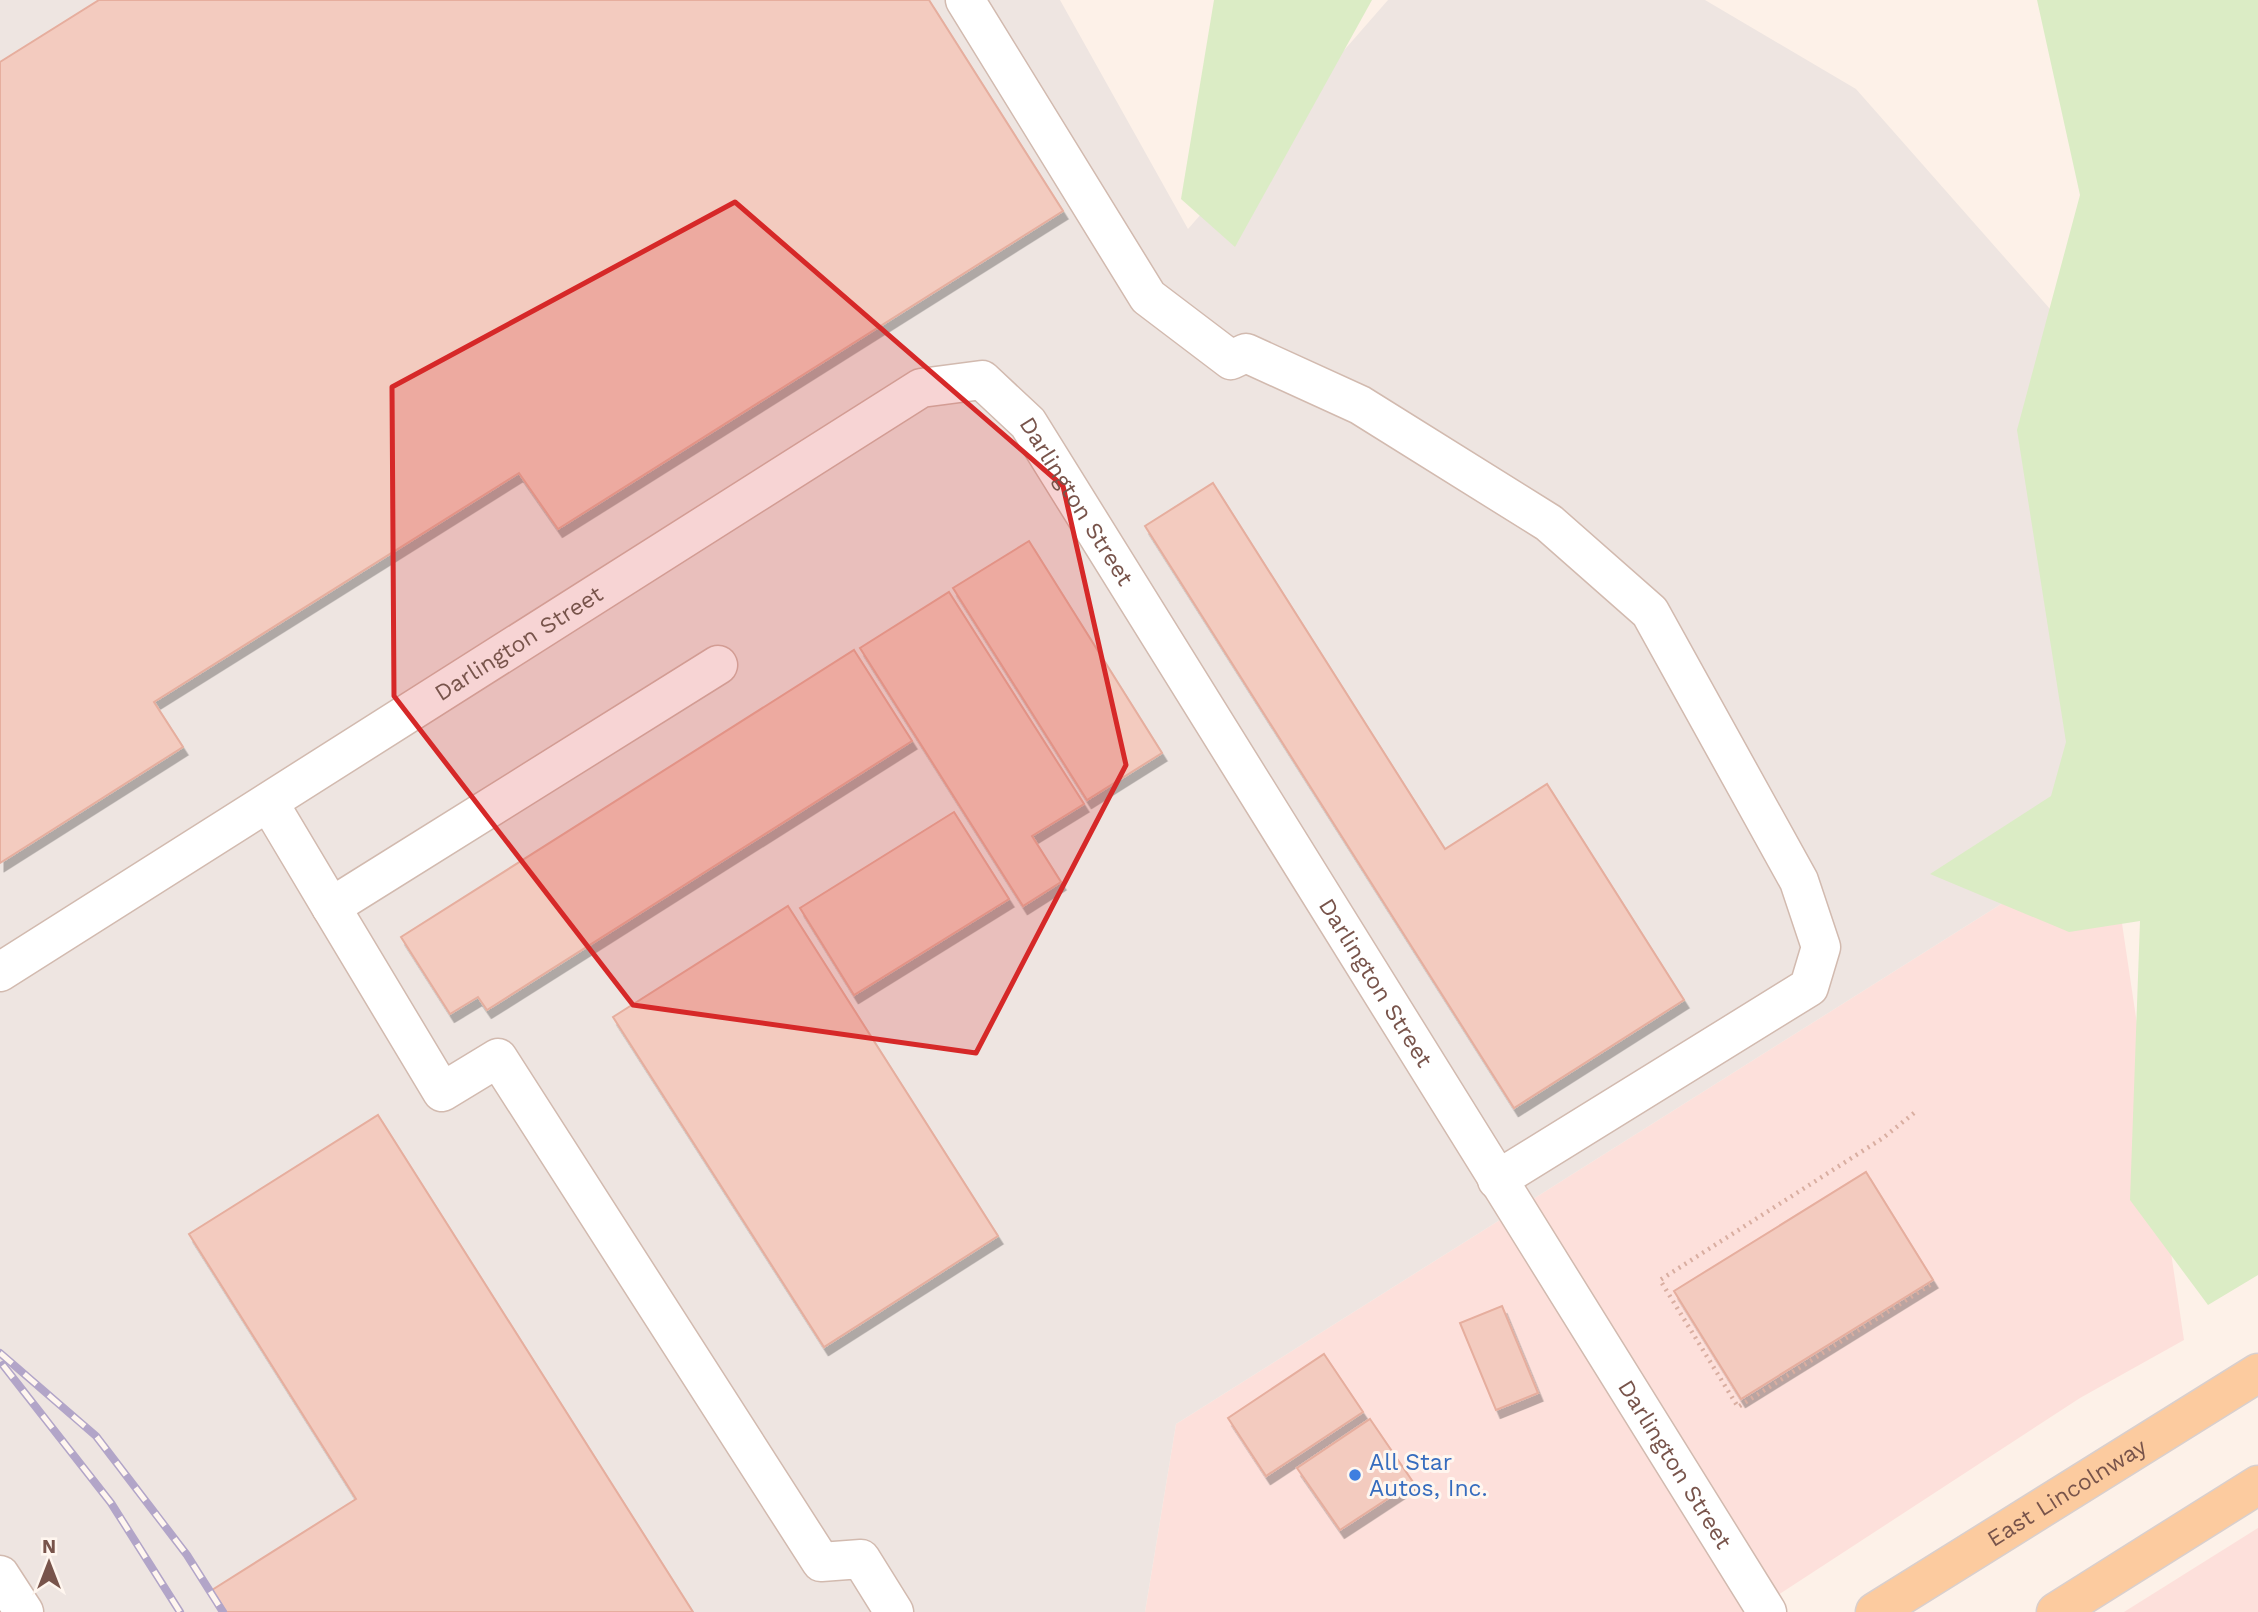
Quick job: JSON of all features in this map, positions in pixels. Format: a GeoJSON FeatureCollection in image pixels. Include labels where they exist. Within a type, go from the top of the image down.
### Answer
{"type":"FeatureCollection","features":[{"type":"Feature","properties":{"kind":"main road","name":"East Lincolnway"},"geometry":{"type":"LineString","coordinates":[[1875,1612],[2258,1373]]}},
{"type":"Feature","properties":{"kind":"main road"},"geometry":{"type":"LineString","coordinates":[[2056,1612],[2258,1485]]}},
{"type":"Feature","properties":{"kind":"street"},"geometry":{"type":"LineString","coordinates":[[965,0],[1148,297],[1231,360],[1247,353],[1360,405],[1549,523],[1650,612],[1798,881],[1821,947],[1809,987],[1497,1180]]}},
{"type":"Feature","properties":{"kind":"street","name":"Darlington Street"},"geometry":{"type":"LineString","coordinates":[[0,972],[921,388],[982,380],[1028,423],[1767,1612]]}},
{"type":"Feature","properties":{"kind":"street"},"geometry":{"type":"LineString","coordinates":[[331,907],[718,664]]}},
{"type":"Feature","properties":{"kind":"street"},"geometry":{"type":"LineString","coordinates":[[269,803],[442,1091],[498,1058],[821,1562],[861,1559],[894,1612]]}},
{"type":"Feature","properties":{"kind":"street"},"geometry":{"type":"LineString","coordinates":[[0,1575],[24,1612]]}},
{"type":"Feature","properties":{"kind":"path"},"geometry":{"type":"LineString","coordinates":[[1914,1113],[1882,1138],[1660,1280],[1738,1407],[1934,1283]]}},
{"type":"Feature","properties":{"kind":"highlighted area"},"geometry":{"type":"Polygon","coordinates":[[[735,202],[1063,486],[1126,765],[976,1053],[633,1005],[394,696],[392,387],[735,202]]]}},
{"type":"Feature","properties":{"kind":"shaded area"},"geometry":{"type":"Polygon","coordinates":[[[0,0],[1060,0],[1188,229],[1388,0],[1705,0],[1856,89],[2050,309],[2109,836],[1176,1424],[1145,1612],[0,1612],[0,0]]]}},
{"type":"Feature","properties":{"kind":"shaded area"},"geometry":{"type":"Polygon","coordinates":[[[2109,836],[2184,1340],[2080,1398],[1752,1612],[1145,1612],[1176,1424],[2109,836]]]}},
{"type":"Feature","properties":{"kind":"shaded area"},"geometry":{"type":"Polygon","coordinates":[[[2258,1528],[2258,1612],[2124,1612],[2258,1528]]]}},
{"type":"Feature","properties":{"kind":"green space"},"geometry":{"type":"Polygon","coordinates":[[[1214,0],[1372,0],[1235,247],[1181,199],[1214,0]]]}},
{"type":"Feature","properties":{"kind":"green space"},"geometry":{"type":"Polygon","coordinates":[[[2037,0],[2258,0],[2258,1275],[2208,1305],[2130,1200],[2140,921],[2069,932],[1930,874],[2051,796],[2066,742],[2017,430],[2080,195],[2037,0]]]}},
{"type":"Feature","properties":{"kind":"building"},"geometry":{"type":"Polygon","coordinates":[[[99,0],[929,0],[1063,211],[558,529],[519,473],[154,702],[183,747],[0,863],[0,62],[99,0]]]}},
{"type":"Feature","properties":{"kind":"building"},"geometry":{"type":"Polygon","coordinates":[[[1213,483],[1445,849],[1547,784],[1684,1000],[1514,1108],[1145,526],[1213,483]]]}},
{"type":"Feature","properties":{"kind":"building"},"geometry":{"type":"Polygon","coordinates":[[[1029,541],[1162,753],[1087,800],[953,588],[1029,541]]]}},
{"type":"Feature","properties":{"kind":"building"},"geometry":{"type":"Polygon","coordinates":[[[949,592],[1084,804],[1032,836],[1061,882],[1023,906],[860,648],[949,592]]]}},
{"type":"Feature","properties":{"kind":"building"},"geometry":{"type":"Polygon","coordinates":[[[854,650],[912,741],[487,1010],[478,997],[450,1014],[401,937],[854,650]]]}},
{"type":"Feature","properties":{"kind":"building"},"geometry":{"type":"Polygon","coordinates":[[[954,812],[1009,899],[854,995],[800,908],[954,812]]]}},
{"type":"Feature","properties":{"kind":"building"},"geometry":{"type":"Polygon","coordinates":[[[788,906],[998,1236],[824,1347],[613,1017],[788,906]]]}},
{"type":"Feature","properties":{"kind":"building"},"geometry":{"type":"Polygon","coordinates":[[[378,1115],[693,1612],[226,1612],[212,1590],[356,1499],[189,1234],[378,1115]]]}},
{"type":"Feature","properties":{"kind":"building"},"geometry":{"type":"Polygon","coordinates":[[[1866,1172],[1933,1280],[1741,1399],[1674,1291],[1866,1172]]]}},
{"type":"Feature","properties":{"kind":"building"},"geometry":{"type":"Polygon","coordinates":[[[1502,1306],[1538,1393],[1496,1410],[1460,1323],[1502,1306]]]}},
{"type":"Feature","properties":{"kind":"building"},"geometry":{"type":"Polygon","coordinates":[[[1324,1354],[1363,1412],[1266,1476],[1228,1418],[1324,1354]]]}},
{"type":"Feature","properties":{"kind":"building","name":"All Star Autos, Inc."},"geometry":{"type":"Polygon","coordinates":[[[1370,1419],[1413,1482],[1340,1530],[1297,1468],[1370,1419]]]}},
{"type":"Feature","properties":{"kind":"railway"},"geometry":{"type":"LineString","coordinates":[[0,1353],[96,1436],[187,1555],[223,1612]]}},
{"type":"Feature","properties":{"kind":"railway"},"geometry":{"type":"LineString","coordinates":[[3,1365],[111,1503],[180,1612]]}},
{"type":"Feature","properties":{"kind":"place","name":"All Star Autos, Inc."},"geometry":{"type":"Point","coordinates":[1355,1475]}}]}
